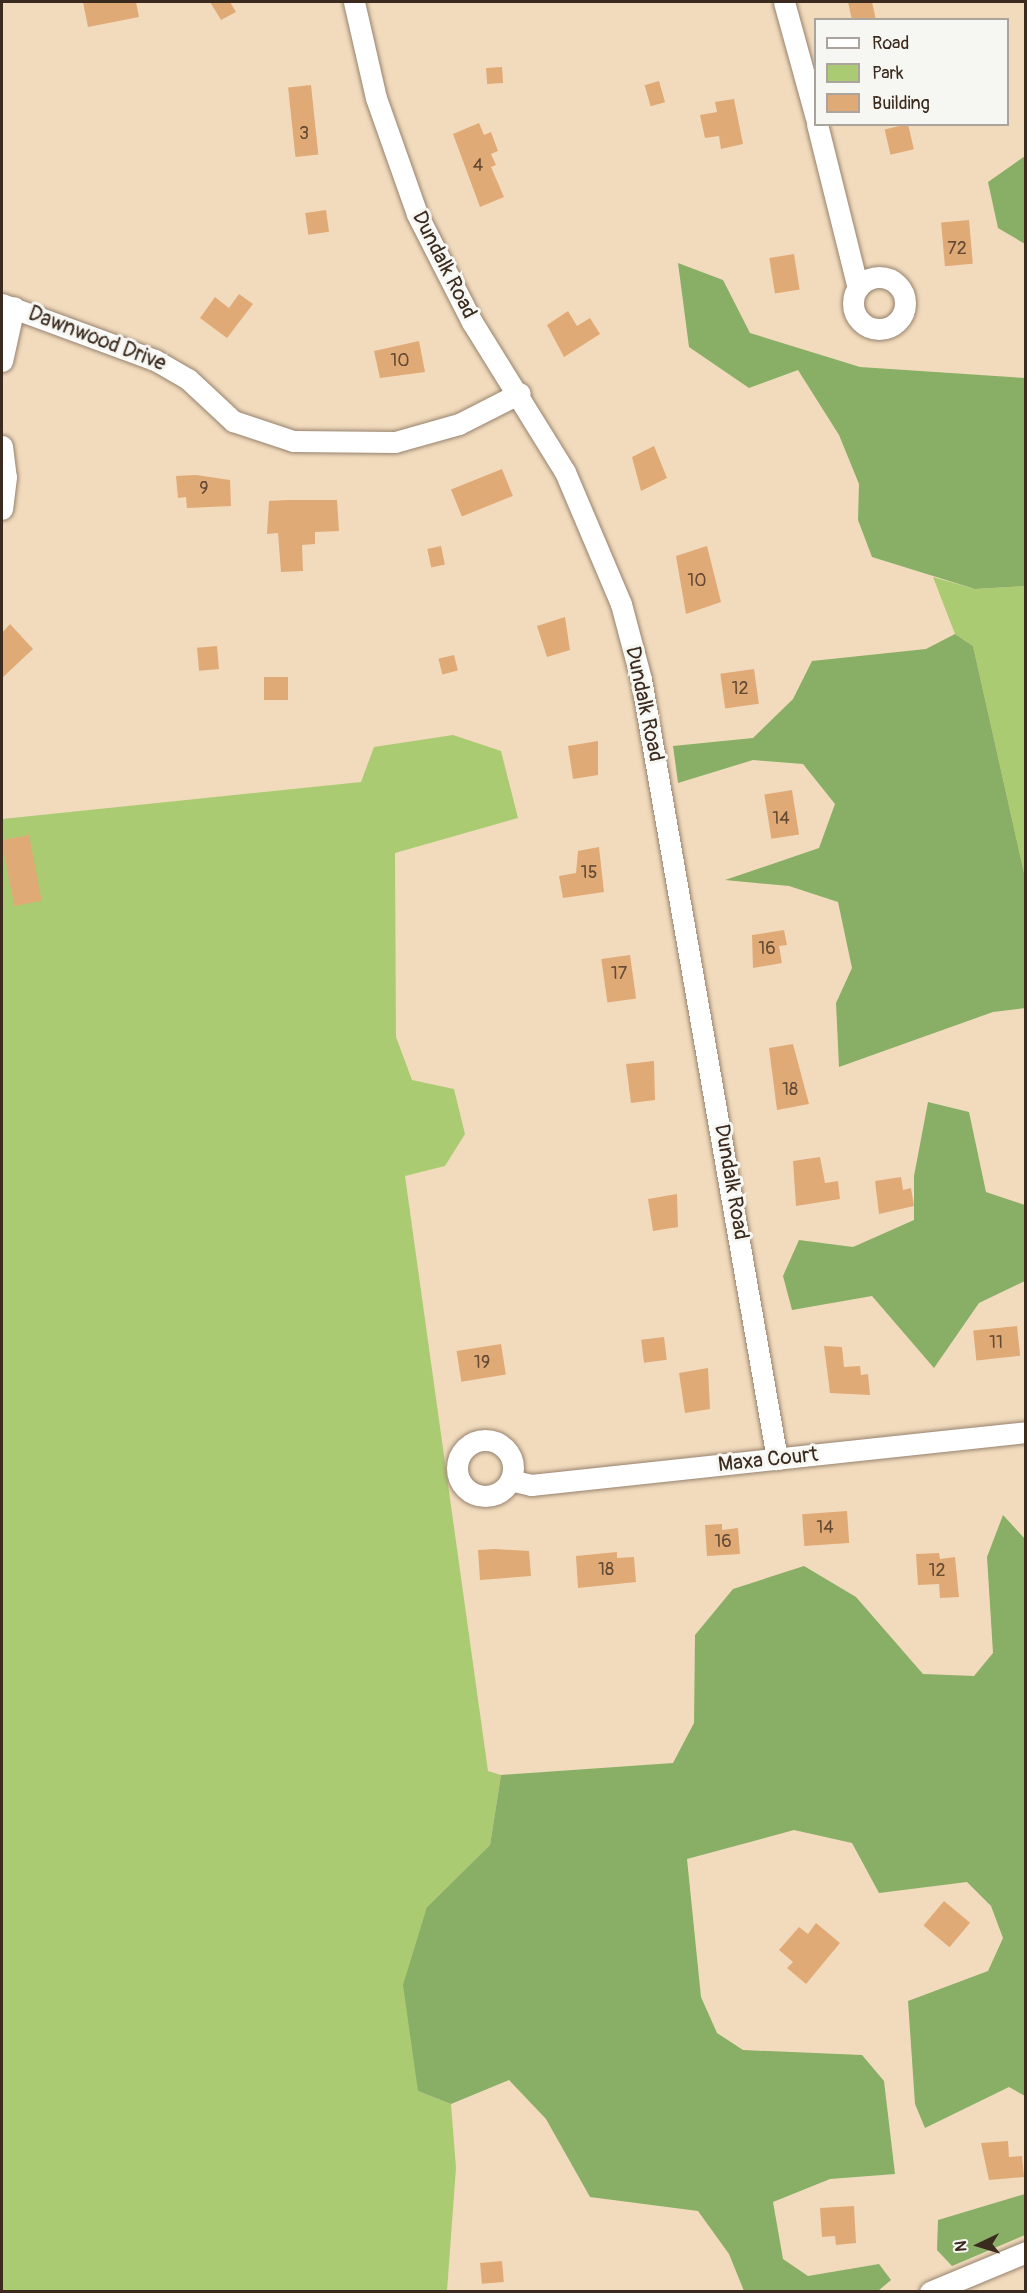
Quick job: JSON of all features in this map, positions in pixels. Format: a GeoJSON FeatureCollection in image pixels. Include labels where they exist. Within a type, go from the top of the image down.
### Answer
{"type":"FeatureCollection","features":[{"type":"Feature","properties":{"kind":"street","name":"Dundalk Road"},"geometry":{"type":"LineString","coordinates":[[354,2],[376,98],[417,214],[472,322],[520,393],[599,544],[641,679],[777,1459]]}},
{"type":"Feature","properties":{"kind":"street"},"geometry":{"type":"LineString","coordinates":[[784,2],[814,111]]}},
{"type":"Feature","properties":{"kind":"street"},"geometry":{"type":"LineString","coordinates":[[818,126],[858,288]]}},
{"type":"Feature","properties":{"kind":"street","name":"Dawnwood Drive"},"geometry":{"type":"LineString","coordinates":[[8,306],[164,364],[233,421],[293,441],[395,442],[459,423],[520,393]]}},
{"type":"Feature","properties":{"kind":"street"},"geometry":{"type":"LineString","coordinates":[[2,361],[8,306]]}},
{"type":"Feature","properties":{"kind":"street"},"geometry":{"type":"LineString","coordinates":[[2,446],[6,477],[2,508]]}},
{"type":"Feature","properties":{"kind":"street","name":"Maxa Court"},"geometry":{"type":"LineString","coordinates":[[510,1480],[531,1485],[1026,1432]]}},
{"type":"Feature","properties":{"kind":"street"},"geometry":{"type":"LineString","coordinates":[[930,2292],[1026,2252]]}},
{"type":"Feature","properties":{"kind":"green space"},"geometry":{"type":"Polygon","coordinates":[[[1025,156],[1025,244],[998,228],[988,182],[1025,156]]]}},
{"type":"Feature","properties":{"kind":"green space"},"geometry":{"type":"Polygon","coordinates":[[[678,263],[723,280],[750,333],[860,367],[1025,378],[1025,586],[975,589],[872,557],[858,520],[859,484],[839,435],[798,370],[749,388],[689,347],[678,263]]]}},
{"type":"Feature","properties":{"kind":"green space"},"geometry":{"type":"Polygon","coordinates":[[[933,577],[975,589],[1025,586],[1025,877],[973,646],[955,634],[933,577]]]}},
{"type":"Feature","properties":{"kind":"green space"},"geometry":{"type":"Polygon","coordinates":[[[955,634],[973,646],[1025,877],[1025,1008],[993,1012],[839,1067],[836,1003],[852,968],[838,902],[789,886],[725,880],[819,848],[835,804],[803,764],[753,760],[678,783],[673,746],[753,738],[793,699],[812,661],[926,649],[955,634]]]}},
{"type":"Feature","properties":{"kind":"green space"},"geometry":{"type":"Polygon","coordinates":[[[453,735],[501,751],[518,818],[395,853],[396,1037],[412,1080],[454,1089],[465,1134],[445,1166],[405,1176],[488,1771],[501,1775],[490,1845],[427,1907],[418,2091],[451,2104],[456,2168],[447,2291],[2,2291],[2,819],[361,782],[374,747],[453,735]]]}},
{"type":"Feature","properties":{"kind":"green space"},"geometry":{"type":"Polygon","coordinates":[[[928,1102],[969,1112],[986,1192],[1025,1205],[1025,1281],[979,1303],[934,1368],[872,1296],[792,1310],[783,1276],[799,1240],[853,1247],[914,1220],[914,1176],[928,1102]]]}},
{"type":"Feature","properties":{"kind":"green space"},"geometry":{"type":"Polygon","coordinates":[[[1003,1515],[1026,1540],[1025,2096],[1009,2087],[925,2128],[915,2104],[908,2001],[988,1971],[1003,1938],[991,1906],[967,1882],[879,1893],[852,1843],[794,1830],[687,1859],[701,1997],[717,2033],[743,2050],[862,2055],[884,2081],[895,2174],[830,2179],[773,2202],[783,2259],[808,2276],[879,2264],[891,2280],[878,2291],[744,2291],[729,2254],[698,2211],[590,2197],[546,2119],[509,2080],[451,2104],[418,2091],[403,1985],[427,1907],[490,1845],[501,1775],[673,1763],[694,1723],[695,1635],[733,1589],[804,1566],[856,1597],[923,1674],[974,1676],[993,1653],[987,1557],[1003,1515]]]}},
{"type":"Feature","properties":{"kind":"green space"},"geometry":{"type":"Polygon","coordinates":[[[1025,2194],[1025,2235],[952,2266],[937,2250],[938,2220],[1025,2194]]]}},
{"type":"Feature","properties":{"kind":"building"},"geometry":{"type":"Polygon","coordinates":[[[83,2],[136,2],[139,17],[88,27],[83,2]]]}},
{"type":"Feature","properties":{"kind":"building"},"geometry":{"type":"Polygon","coordinates":[[[210,2],[230,2],[236,12],[221,20],[210,2]]]}},
{"type":"Feature","properties":{"kind":"building"},"geometry":{"type":"Polygon","coordinates":[[[848,2],[872,2],[876,18],[852,18],[848,2]]]}},
{"type":"Feature","properties":{"kind":"building"},"geometry":{"type":"Polygon","coordinates":[[[502,67],[503,83],[487,84],[486,68],[502,67]]]}},
{"type":"Feature","properties":{"kind":"building"},"geometry":{"type":"Polygon","coordinates":[[[659,81],[665,102],[651,106],[645,85],[659,81]]]}},
{"type":"Feature","properties":{"kind":"building"},"geometry":{"type":"Polygon","coordinates":[[[311,85],[318,155],[295,157],[288,87],[311,85]]]}},
{"type":"Feature","properties":{"kind":"building"},"geometry":{"type":"Polygon","coordinates":[[[734,99],[743,144],[721,149],[719,136],[705,138],[700,115],[717,112],[715,102],[734,99]]]}},
{"type":"Feature","properties":{"kind":"building"},"geometry":{"type":"Polygon","coordinates":[[[479,123],[484,135],[491,132],[498,151],[491,154],[496,165],[491,167],[504,197],[480,207],[453,134],[479,123]]]}},
{"type":"Feature","properties":{"kind":"building"},"geometry":{"type":"Polygon","coordinates":[[[908,126],[914,149],[890,155],[885,129],[908,126]]]}},
{"type":"Feature","properties":{"kind":"building"},"geometry":{"type":"Polygon","coordinates":[[[326,210],[329,232],[308,235],[305,213],[326,210]]]}},
{"type":"Feature","properties":{"kind":"building"},"geometry":{"type":"Polygon","coordinates":[[[969,220],[973,264],[945,266],[941,222],[969,220]]]}},
{"type":"Feature","properties":{"kind":"building"},"geometry":{"type":"Polygon","coordinates":[[[794,254],[800,290],[775,293],[769,258],[794,254]]]}},
{"type":"Feature","properties":{"kind":"building"},"geometry":{"type":"Polygon","coordinates":[[[239,294],[253,304],[227,338],[200,318],[215,297],[229,308],[239,294]]]}},
{"type":"Feature","properties":{"kind":"building"},"geometry":{"type":"Polygon","coordinates":[[[568,311],[577,326],[590,318],[600,334],[564,357],[547,325],[568,311]]]}},
{"type":"Feature","properties":{"kind":"building"},"geometry":{"type":"Polygon","coordinates":[[[419,341],[425,372],[380,378],[374,351],[419,341]]]}},
{"type":"Feature","properties":{"kind":"building"},"geometry":{"type":"Polygon","coordinates":[[[654,446],[667,478],[641,491],[632,457],[654,446]]]}},
{"type":"Feature","properties":{"kind":"building"},"geometry":{"type":"Polygon","coordinates":[[[502,469],[513,496],[462,516],[451,490],[502,469]]]}},
{"type":"Feature","properties":{"kind":"building"},"geometry":{"type":"Polygon","coordinates":[[[196,475],[230,480],[231,506],[187,508],[186,497],[178,498],[176,476],[196,475]]]}},
{"type":"Feature","properties":{"kind":"building"},"geometry":{"type":"Polygon","coordinates":[[[337,500],[339,531],[315,532],[315,544],[302,545],[303,571],[281,572],[278,533],[267,534],[269,501],[337,500]]]}},
{"type":"Feature","properties":{"kind":"building"},"geometry":{"type":"Polygon","coordinates":[[[441,546],[445,565],[431,567],[427,549],[441,546]]]}},
{"type":"Feature","properties":{"kind":"building"},"geometry":{"type":"Polygon","coordinates":[[[707,546],[721,602],[686,614],[676,556],[707,546]]]}},
{"type":"Feature","properties":{"kind":"building"},"geometry":{"type":"Polygon","coordinates":[[[565,617],[570,650],[547,657],[537,626],[565,617]]]}},
{"type":"Feature","properties":{"kind":"building"},"geometry":{"type":"Polygon","coordinates":[[[10,624],[33,649],[2,678],[2,633],[10,624]]]}},
{"type":"Feature","properties":{"kind":"building"},"geometry":{"type":"Polygon","coordinates":[[[217,646],[219,669],[199,671],[197,648],[217,646]]]}},
{"type":"Feature","properties":{"kind":"building"},"geometry":{"type":"Polygon","coordinates":[[[454,655],[458,671],[442,674],[438,659],[454,655]]]}},
{"type":"Feature","properties":{"kind":"building"},"geometry":{"type":"Polygon","coordinates":[[[754,669],[759,704],[725,708],[720,674],[754,669]]]}},
{"type":"Feature","properties":{"kind":"building"},"geometry":{"type":"Polygon","coordinates":[[[264,677],[288,677],[288,700],[264,700],[264,677]]]}},
{"type":"Feature","properties":{"kind":"building"},"geometry":{"type":"Polygon","coordinates":[[[598,741],[598,775],[573,779],[568,746],[598,741]]]}},
{"type":"Feature","properties":{"kind":"building"},"geometry":{"type":"Polygon","coordinates":[[[792,790],[799,834],[771,839],[764,794],[792,790]]]}},
{"type":"Feature","properties":{"kind":"building"},"geometry":{"type":"Polygon","coordinates":[[[29,835],[42,901],[14,906],[2,840],[29,835]]]}},
{"type":"Feature","properties":{"kind":"building"},"geometry":{"type":"Polygon","coordinates":[[[599,847],[604,892],[563,898],[559,876],[576,873],[578,851],[599,847]]]}},
{"type":"Feature","properties":{"kind":"building"},"geometry":{"type":"Polygon","coordinates":[[[784,930],[787,945],[779,946],[782,963],[753,968],[752,935],[784,930]]]}},
{"type":"Feature","properties":{"kind":"building"},"geometry":{"type":"Polygon","coordinates":[[[630,955],[636,999],[607,1003],[601,959],[630,955]]]}},
{"type":"Feature","properties":{"kind":"building"},"geometry":{"type":"Polygon","coordinates":[[[793,1044],[809,1104],[777,1110],[769,1048],[793,1044]]]}},
{"type":"Feature","properties":{"kind":"building"},"geometry":{"type":"Polygon","coordinates":[[[654,1061],[655,1100],[631,1103],[626,1064],[654,1061]]]}},
{"type":"Feature","properties":{"kind":"building"},"geometry":{"type":"Polygon","coordinates":[[[820,1157],[825,1183],[838,1181],[840,1199],[796,1206],[793,1161],[820,1157]]]}},
{"type":"Feature","properties":{"kind":"building"},"geometry":{"type":"Polygon","coordinates":[[[901,1177],[903,1190],[911,1188],[914,1206],[879,1214],[875,1181],[901,1177]]]}},
{"type":"Feature","properties":{"kind":"building"},"geometry":{"type":"Polygon","coordinates":[[[677,1194],[678,1227],[653,1231],[648,1199],[677,1194]]]}},
{"type":"Feature","properties":{"kind":"building"},"geometry":{"type":"Polygon","coordinates":[[[1017,1326],[1020,1356],[976,1360],[973,1331],[1017,1326]]]}},
{"type":"Feature","properties":{"kind":"building"},"geometry":{"type":"Polygon","coordinates":[[[664,1337],[667,1360],[644,1363],[641,1340],[664,1337]]]}},
{"type":"Feature","properties":{"kind":"building"},"geometry":{"type":"Polygon","coordinates":[[[501,1344],[506,1375],[461,1382],[457,1351],[501,1344]]]}},
{"type":"Feature","properties":{"kind":"building"},"geometry":{"type":"Polygon","coordinates":[[[824,1346],[842,1347],[844,1367],[860,1366],[861,1375],[868,1374],[870,1395],[830,1393],[824,1346]]]}},
{"type":"Feature","properties":{"kind":"building"},"geometry":{"type":"Polygon","coordinates":[[[708,1368],[710,1409],[685,1413],[679,1373],[708,1368]]]}},
{"type":"Feature","properties":{"kind":"building"},"geometry":{"type":"Polygon","coordinates":[[[847,1511],[849,1543],[804,1546],[802,1514],[847,1511]]]}},
{"type":"Feature","properties":{"kind":"building"},"geometry":{"type":"Polygon","coordinates":[[[722,1524],[722,1530],[738,1528],[740,1554],[707,1556],[705,1525],[722,1524]]]}},
{"type":"Feature","properties":{"kind":"building"},"geometry":{"type":"Polygon","coordinates":[[[478,1550],[529,1551],[531,1576],[480,1580],[478,1550]]]}},
{"type":"Feature","properties":{"kind":"building"},"geometry":{"type":"Polygon","coordinates":[[[617,1552],[617,1558],[634,1557],[636,1582],[578,1588],[576,1556],[617,1552]]]}},
{"type":"Feature","properties":{"kind":"building"},"geometry":{"type":"Polygon","coordinates":[[[939,1553],[940,1559],[955,1557],[959,1597],[940,1598],[939,1584],[918,1585],[916,1554],[939,1553]]]}},
{"type":"Feature","properties":{"kind":"building"},"geometry":{"type":"Polygon","coordinates":[[[944,1901],[970,1923],[949,1947],[923,1926],[944,1901]]]}},
{"type":"Feature","properties":{"kind":"building"},"geometry":{"type":"Polygon","coordinates":[[[816,1923],[840,1943],[806,1984],[787,1968],[793,1962],[779,1950],[799,1927],[808,1934],[816,1923]]]}},
{"type":"Feature","properties":{"kind":"building"},"geometry":{"type":"Polygon","coordinates":[[[1008,2141],[1009,2157],[1022,2156],[1024,2177],[989,2180],[981,2143],[1008,2141]]]}},
{"type":"Feature","properties":{"kind":"building"},"geometry":{"type":"Polygon","coordinates":[[[854,2206],[856,2243],[836,2245],[835,2236],[822,2237],[820,2208],[854,2206]]]}},
{"type":"Feature","properties":{"kind":"building"},"geometry":{"type":"Polygon","coordinates":[[[502,2261],[504,2282],[482,2284],[480,2263],[502,2261]]]}}]}
